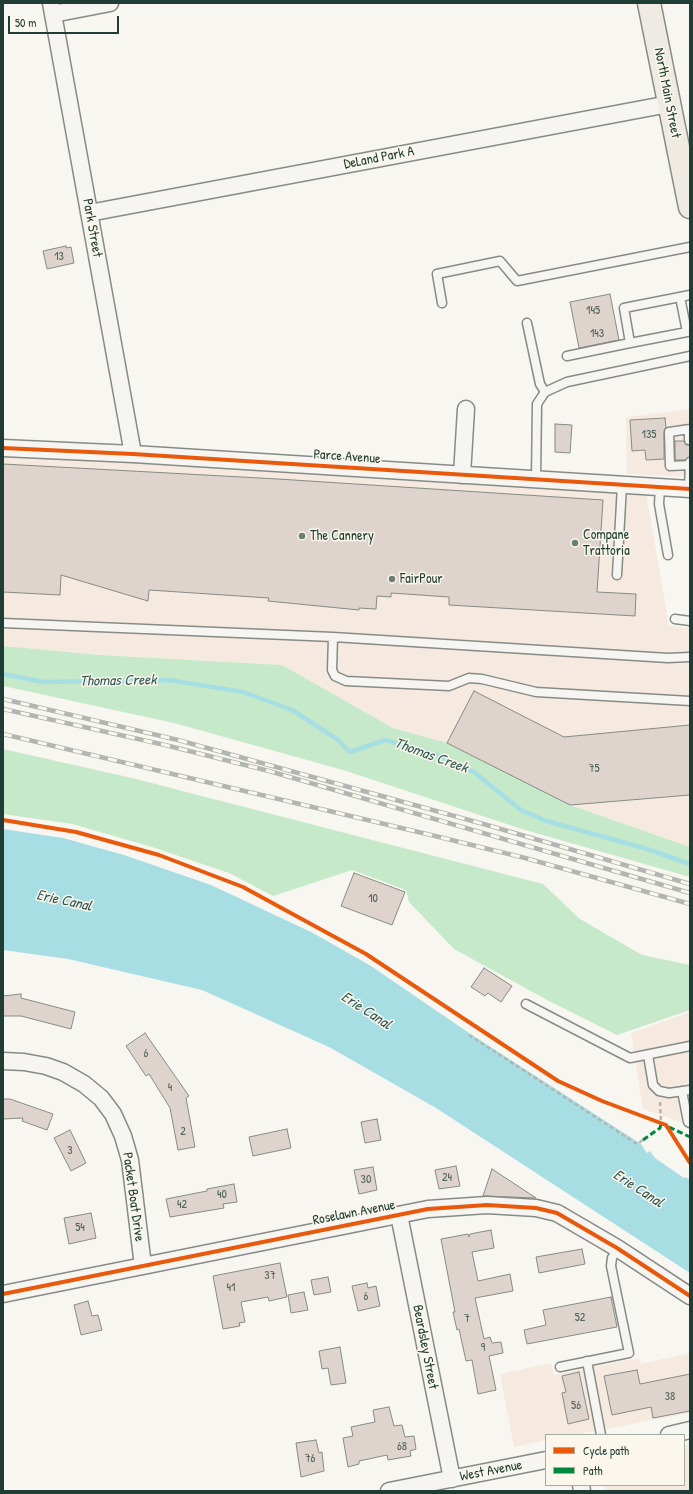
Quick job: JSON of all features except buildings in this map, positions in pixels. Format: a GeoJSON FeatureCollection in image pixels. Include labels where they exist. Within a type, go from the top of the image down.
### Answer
{"type":"FeatureCollection","features":[{"type":"Feature","properties":{"kind":"main road","name":"North Main Street"},"geometry":{"type":"LineString","coordinates":[[649,3],[669,104],[681,148],[688,185],[690,207]]}},
{"type":"Feature","properties":{"kind":"street"},"geometry":{"type":"LineString","coordinates":[[52,8],[110,3]]}},
{"type":"Feature","properties":{"kind":"street","name":"Park Street"},"geometry":{"type":"LineString","coordinates":[[52,8],[134,454]]}},
{"type":"Feature","properties":{"kind":"street","name":"DeLand Park A"},"geometry":{"type":"LineString","coordinates":[[89,213],[669,104]]}},
{"type":"Feature","properties":{"kind":"street"},"geometry":{"type":"LineString","coordinates":[[462,475],[466,409]]}},
{"type":"Feature","properties":{"kind":"street","name":"Parce Avenue"},"geometry":{"type":"LineString","coordinates":[[3,448],[134,454],[690,489]]}},
{"type":"Feature","properties":{"kind":"street","name":"Packet Boat Drive"},"geometry":{"type":"LineString","coordinates":[[3,1061],[24,1062],[46,1066],[64,1072],[84,1084],[101,1098],[113,1114],[123,1136],[130,1160],[143,1266]]}},
{"type":"Feature","properties":{"kind":"street","name":"Roselawn Avenue"},"geometry":{"type":"LineString","coordinates":[[3,1294],[428,1208],[487,1205],[536,1208],[557,1213],[570,1219],[617,1248],[690,1296]]}},
{"type":"Feature","properties":{"kind":"street","name":"Beardsley Street"},"geometry":{"type":"LineString","coordinates":[[399,1215],[449,1484]]}},
{"type":"Feature","properties":{"kind":"street"},"geometry":{"type":"LineString","coordinates":[[673,1434],[690,1430]]}},
{"type":"Feature","properties":{"kind":"street","name":"West Avenue"},"geometry":{"type":"LineString","coordinates":[[389,1491],[449,1484],[545,1460]]}},
{"type":"Feature","properties":{"kind":"lane"},"geometry":{"type":"LineString","coordinates":[[442,303],[437,274],[500,261],[517,281],[690,248]]}},
{"type":"Feature","properties":{"kind":"lane"},"geometry":{"type":"LineString","coordinates":[[630,343],[624,308],[690,295]]}},
{"type":"Feature","properties":{"kind":"lane"},"geometry":{"type":"LineString","coordinates":[[567,356],[687,332],[680,297]]}},
{"type":"Feature","properties":{"kind":"lane"},"geometry":{"type":"LineString","coordinates":[[527,323],[540,384],[544,392]]}},
{"type":"Feature","properties":{"kind":"lane"},"geometry":{"type":"LineString","coordinates":[[536,479],[537,404],[544,392],[567,382],[690,356]]}},
{"type":"Feature","properties":{"kind":"lane"},"geometry":{"type":"LineString","coordinates":[[689,440],[689,430],[669,432],[670,466],[690,465]]}},
{"type":"Feature","properties":{"kind":"lane"},"geometry":{"type":"LineString","coordinates":[[690,462],[690,489]]}},
{"type":"Feature","properties":{"kind":"lane"},"geometry":{"type":"LineString","coordinates":[[617,575],[622,485]]}},
{"type":"Feature","properties":{"kind":"lane"},"geometry":{"type":"LineString","coordinates":[[660,487],[658,504],[668,555]]}},
{"type":"Feature","properties":{"kind":"lane"},"geometry":{"type":"LineString","coordinates":[[675,619],[690,621]]}},
{"type":"Feature","properties":{"kind":"lane"},"geometry":{"type":"LineString","coordinates":[[3,623],[333,637],[668,658],[690,657]]}},
{"type":"Feature","properties":{"kind":"lane"},"geometry":{"type":"LineString","coordinates":[[333,637],[332,670],[335,676],[346,681],[449,686],[469,678],[482,679],[536,692],[690,700]]}},
{"type":"Feature","properties":{"kind":"lane"},"geometry":{"type":"LineString","coordinates":[[526,1004],[630,1058],[690,1046]]}},
{"type":"Feature","properties":{"kind":"lane"},"geometry":{"type":"LineString","coordinates":[[648,1055],[653,1085],[659,1091],[686,1090],[688,1122],[690,1123]]}},
{"type":"Feature","properties":{"kind":"lane"},"geometry":{"type":"LineString","coordinates":[[560,1367],[629,1353],[611,1266],[612,1258],[617,1248]]}},
{"type":"Feature","properties":{"kind":"lane"},"geometry":{"type":"LineString","coordinates":[[587,1361],[601,1434]]}},
{"type":"Feature","properties":{"kind":"path"},"geometry":{"type":"LineString","coordinates":[[469,1034],[637,1144],[643,1140]]}},
{"type":"Feature","properties":{"kind":"path"},"geometry":{"type":"LineString","coordinates":[[659,1091],[661,1124]]}},
{"type":"Feature","properties":{"kind":"shaded area"},"geometry":{"type":"Polygon","coordinates":[[[690,409],[690,477],[627,474],[626,417],[690,409]]]}},
{"type":"Feature","properties":{"kind":"shaded area"},"geometry":{"type":"Polygon","coordinates":[[[3,455],[646,493],[669,626],[690,628],[690,847],[570,805],[447,743],[393,728],[282,665],[100,655],[3,646],[3,455]]]}},
{"type":"Feature","properties":{"kind":"shaded area"},"geometry":{"type":"Polygon","coordinates":[[[690,1012],[690,1125],[643,1109],[631,1033],[690,1012]]]}},
{"type":"Feature","properties":{"kind":"shaded area"},"geometry":{"type":"Polygon","coordinates":[[[690,1353],[690,1413],[579,1434],[545,1434],[545,1440],[514,1447],[500,1374],[551,1363],[554,1375],[639,1358],[640,1364],[690,1353]]]}},
{"type":"Feature","properties":{"kind":"shaded area"},"geometry":{"type":"Polygon","coordinates":[[[690,1444],[690,1491],[606,1491],[605,1486],[685,1486],[685,1445],[690,1444]]]}},
{"type":"Feature","properties":{"kind":"green space"},"geometry":{"type":"Polygon","coordinates":[[[3,646],[100,655],[282,665],[393,728],[447,743],[570,805],[690,847],[690,877],[525,830],[343,770],[174,723],[3,686],[3,646]]]}},
{"type":"Feature","properties":{"kind":"green space"},"geometry":{"type":"Polygon","coordinates":[[[3,749],[132,778],[543,884],[580,919],[642,955],[690,965],[690,1010],[617,1035],[549,1001],[454,949],[409,902],[406,890],[352,870],[273,896],[229,873],[152,847],[72,824],[3,814],[3,749]]]}},
{"type":"Feature","properties":{"kind":"water","name":"Erie Canal"},"geometry":{"type":"Polygon","coordinates":[[[3,829],[63,838],[124,855],[211,885],[313,933],[371,966],[469,1033],[641,1144],[647,1153],[650,1151],[655,1158],[684,1178],[686,1177],[690,1180],[690,1273],[436,1108],[329,1047],[202,990],[68,959],[3,950],[3,829]]]}},
{"type":"Feature","properties":{"kind":"waterway","name":"Thomas Creek"},"geometry":{"type":"LineString","coordinates":[[3,674],[43,682],[169,680],[243,692],[292,710],[337,739],[350,752],[385,740],[437,755],[474,772],[521,810],[546,821],[644,848],[690,864]]}},
{"type":"Feature","properties":{"kind":"railway"},"geometry":{"type":"LineString","coordinates":[[3,699],[178,740],[487,825],[690,884]]}},
{"type":"Feature","properties":{"kind":"railway"},"geometry":{"type":"LineString","coordinates":[[3,709],[165,745],[269,771],[690,893]]}},
{"type":"Feature","properties":{"kind":"railway"},"geometry":{"type":"LineString","coordinates":[[3,734],[525,858],[690,904]]}},
{"type":"Feature","properties":{"kind":"marked path"},"geometry":{"type":"LineString","coordinates":[[643,1140],[660,1128],[661,1124]]}},
{"type":"Feature","properties":{"kind":"marked path"},"geometry":{"type":"LineString","coordinates":[[669,1127],[690,1137]]}},
{"type":"Feature","properties":{"kind":"cycle path"},"geometry":{"type":"LineString","coordinates":[[3,448],[133,454],[690,489]]}},
{"type":"Feature","properties":{"kind":"cycle path"},"geometry":{"type":"LineString","coordinates":[[3,820],[76,832],[159,855],[243,887],[366,954],[558,1081],[602,1101],[666,1125],[690,1163]]}},
{"type":"Feature","properties":{"kind":"cycle path"},"geometry":{"type":"LineString","coordinates":[[3,1294],[428,1209],[487,1205],[536,1208],[557,1213],[617,1248],[690,1296]]}},
{"type":"Feature","properties":{"kind":"place","name":"The Cannery"},"geometry":{"type":"Point","coordinates":[302,536]}},
{"type":"Feature","properties":{"kind":"place","name":"Compane Trattoria"},"geometry":{"type":"Point","coordinates":[575,543]}},
{"type":"Feature","properties":{"kind":"place","name":"FairPour"},"geometry":{"type":"Point","coordinates":[392,579]}}]}
